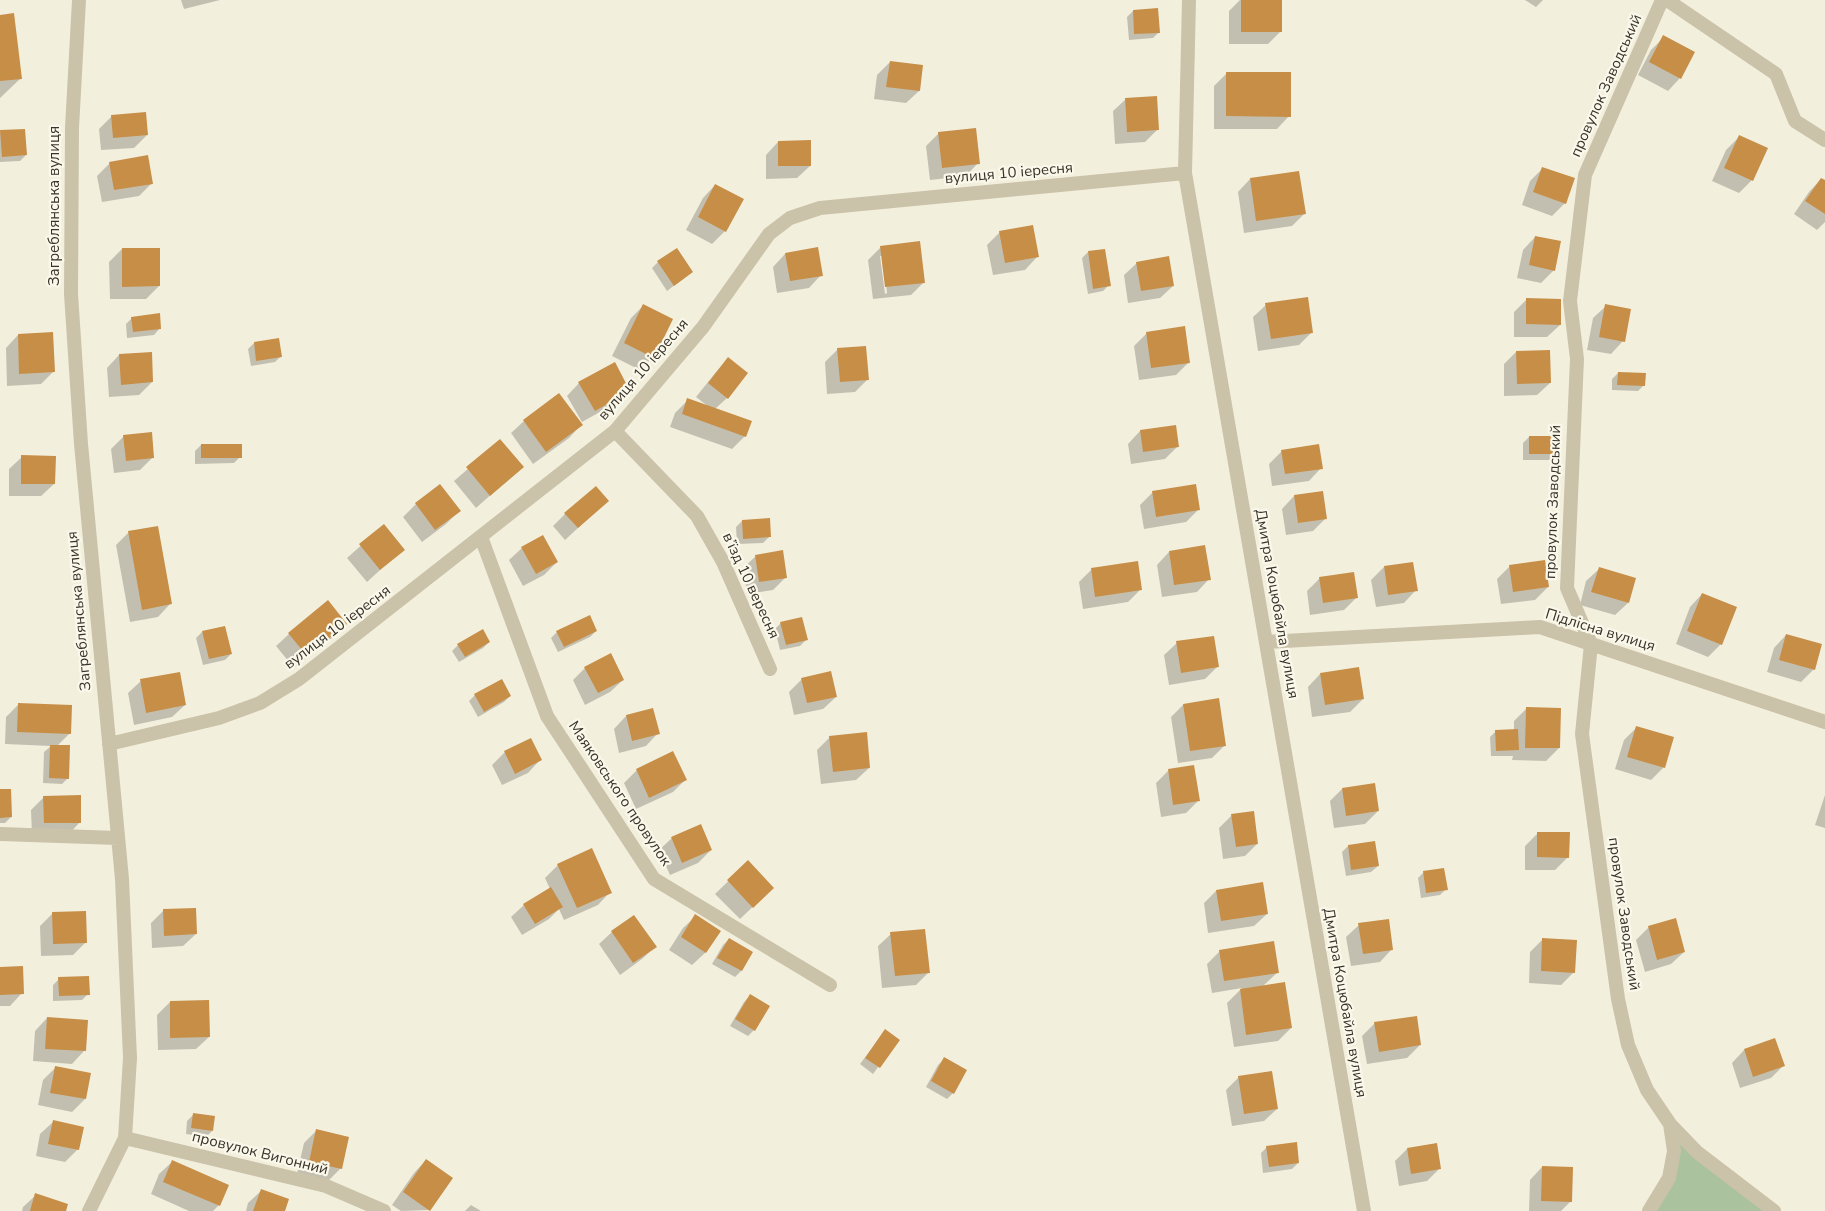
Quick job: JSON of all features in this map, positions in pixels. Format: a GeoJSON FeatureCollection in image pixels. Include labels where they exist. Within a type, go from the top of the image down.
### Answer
{"type":"FeatureCollection","features":[{"type":"Feature","properties":{"kind":"street","name":"Загреблянська вулиця"},"geometry":{"type":"LineString","coordinates":[[78,0],[72,128],[71,294],[81,444],[122,879],[130,1058],[125,1138],[89,1211]]}},
{"type":"Feature","properties":{"kind":"street","name":"Дмитра Коцюбайла вулиця"},"geometry":{"type":"LineString","coordinates":[[1189,0],[1185,173],[1364,1211]]}},
{"type":"Feature","properties":{"kind":"street","name":"провулок Заводський"},"geometry":{"type":"LineString","coordinates":[[1662,0],[1585,176],[1570,301],[1577,359],[1567,588],[1591,644],[1582,734],[1618,999],[1628,1044],[1647,1090],[1670,1124],[1697,1152],[1774,1211]]}},
{"type":"Feature","properties":{"kind":"street"},"geometry":{"type":"LineString","coordinates":[[1667,0],[1776,74],[1795,121],[1825,140]]}},
{"type":"Feature","properties":{"kind":"street","name":"вулиця 10 іересня"},"geometry":{"type":"LineString","coordinates":[[109,744],[218,718],[260,703],[300,679],[615,431],[703,327],[768,234],[790,218],[820,208],[1185,173]]}},
{"type":"Feature","properties":{"kind":"street","name":"в’їзд 10 вересня"},"geometry":{"type":"LineString","coordinates":[[615,431],[697,516],[724,562],[770,670]]}},
{"type":"Feature","properties":{"kind":"street","name":"Маяковського провулок"},"geometry":{"type":"LineString","coordinates":[[481,537],[547,716],[654,879],[830,986]]}},
{"type":"Feature","properties":{"kind":"street","name":"Підлісна вулиця"},"geometry":{"type":"LineString","coordinates":[[1266,642],[1540,627],[1825,722]]}},
{"type":"Feature","properties":{"kind":"street"},"geometry":{"type":"LineString","coordinates":[[0,834],[118,838]]}},
{"type":"Feature","properties":{"kind":"street"},"geometry":{"type":"LineString","coordinates":[[1649,1211],[1669,1178],[1674,1151],[1670,1124]]}},
{"type":"Feature","properties":{"kind":"street","name":"провулок Вигонний"},"geometry":{"type":"LineString","coordinates":[[125,1138],[326,1186],[384,1211]]}},
{"type":"Feature","properties":{"kind":"green space"},"geometry":{"type":"Polygon","coordinates":[[[1670,1124],[1778,1211],[1648,1211],[1671,1167],[1670,1124]]]}},
{"type":"Feature","properties":{"kind":"building"},"geometry":{"type":"Polygon","coordinates":[[[1241,0],[1282,0],[1282,32],[1241,32],[1241,0]]]}},
{"type":"Feature","properties":{"kind":"building"},"geometry":{"type":"Polygon","coordinates":[[[1158,8],[1160,33],[1134,34],[1133,10],[1158,8]]]}},
{"type":"Feature","properties":{"kind":"building"},"geometry":{"type":"Polygon","coordinates":[[[14,13],[22,79],[0,81],[0,15],[14,13]]]}},
{"type":"Feature","properties":{"kind":"building"},"geometry":{"type":"Polygon","coordinates":[[[1663,35],[1695,52],[1681,79],[1649,62],[1663,35]]]}},
{"type":"Feature","properties":{"kind":"building"},"geometry":{"type":"Polygon","coordinates":[[[890,61],[923,65],[920,91],[886,87],[890,61]]]}},
{"type":"Feature","properties":{"kind":"building"},"geometry":{"type":"Polygon","coordinates":[[[1226,72],[1291,72],[1291,117],[1226,116],[1226,72]]]}},
{"type":"Feature","properties":{"kind":"building"},"geometry":{"type":"Polygon","coordinates":[[[1157,96],[1159,130],[1127,132],[1125,98],[1157,96]]]}},
{"type":"Feature","properties":{"kind":"building"},"geometry":{"type":"Polygon","coordinates":[[[146,112],[148,135],[113,138],[111,115],[146,112]]]}},
{"type":"Feature","properties":{"kind":"building"},"geometry":{"type":"Polygon","coordinates":[[[976,128],[980,164],[942,168],[938,132],[976,128]]]}},
{"type":"Feature","properties":{"kind":"building"},"geometry":{"type":"Polygon","coordinates":[[[25,129],[27,155],[2,157],[0,130],[25,129]]]}},
{"type":"Feature","properties":{"kind":"building"},"geometry":{"type":"Polygon","coordinates":[[[1739,135],[1768,148],[1753,181],[1724,168],[1739,135]]]}},
{"type":"Feature","properties":{"kind":"building"},"geometry":{"type":"Polygon","coordinates":[[[811,140],[811,166],[778,166],[778,141],[811,140]]]}},
{"type":"Feature","properties":{"kind":"building"},"geometry":{"type":"Polygon","coordinates":[[[148,155],[153,184],[114,190],[109,162],[148,155]]]}},
{"type":"Feature","properties":{"kind":"building"},"geometry":{"type":"Polygon","coordinates":[[[1542,167],[1575,178],[1566,204],[1533,192],[1542,167]]]}},
{"type":"Feature","properties":{"kind":"building"},"geometry":{"type":"Polygon","coordinates":[[[1299,171],[1306,214],[1256,221],[1250,178],[1299,171]]]}},
{"type":"Feature","properties":{"kind":"building"},"geometry":{"type":"Polygon","coordinates":[[[1821,178],[1825,180],[1825,214],[1805,201],[1821,178]]]}},
{"type":"Feature","properties":{"kind":"building"},"geometry":{"type":"Polygon","coordinates":[[[715,184],[744,199],[726,232],[698,217],[715,184]]]}},
{"type":"Feature","properties":{"kind":"building"},"geometry":{"type":"Polygon","coordinates":[[[1033,225],[1039,257],[1005,263],[999,231],[1033,225]]]}},
{"type":"Feature","properties":{"kind":"building"},"geometry":{"type":"Polygon","coordinates":[[[1535,236],[1561,241],[1555,271],[1529,265],[1535,236]]]}},
{"type":"Feature","properties":{"kind":"building"},"geometry":{"type":"Polygon","coordinates":[[[920,241],[925,283],[885,287],[880,246],[920,241]]]}},
{"type":"Feature","properties":{"kind":"building"},"geometry":{"type":"Polygon","coordinates":[[[818,247],[823,276],[790,281],[785,253],[818,247]]]}},
{"type":"Feature","properties":{"kind":"building"},"geometry":{"type":"Polygon","coordinates":[[[122,248],[160,248],[160,286],[122,287],[122,248]]]}},
{"type":"Feature","properties":{"kind":"building"},"geometry":{"type":"Polygon","coordinates":[[[677,248],[693,272],[674,286],[657,261],[677,248]]]}},
{"type":"Feature","properties":{"kind":"building"},"geometry":{"type":"Polygon","coordinates":[[[1105,249],[1111,286],[1093,289],[1088,251],[1105,249]]]}},
{"type":"Feature","properties":{"kind":"building"},"geometry":{"type":"Polygon","coordinates":[[[1169,256],[1174,286],[1141,291],[1136,262],[1169,256]]]}},
{"type":"Feature","properties":{"kind":"building"},"geometry":{"type":"Polygon","coordinates":[[[1308,297],[1313,333],[1271,339],[1265,303],[1308,297]]]}},
{"type":"Feature","properties":{"kind":"building"},"geometry":{"type":"Polygon","coordinates":[[[1526,298],[1561,299],[1561,325],[1526,324],[1526,298]]]}},
{"type":"Feature","properties":{"kind":"building"},"geometry":{"type":"Polygon","coordinates":[[[643,304],[673,319],[654,358],[624,343],[643,304]]]}},
{"type":"Feature","properties":{"kind":"building"},"geometry":{"type":"Polygon","coordinates":[[[1605,304],[1631,309],[1625,342],[1599,337],[1605,304]]]}},
{"type":"Feature","properties":{"kind":"building"},"geometry":{"type":"Polygon","coordinates":[[[160,313],[161,329],[133,332],[131,317],[160,313]]]}},
{"type":"Feature","properties":{"kind":"building"},"geometry":{"type":"Polygon","coordinates":[[[1185,326],[1190,363],[1151,368],[1146,332],[1185,326]]]}},
{"type":"Feature","properties":{"kind":"building"},"geometry":{"type":"Polygon","coordinates":[[[53,332],[55,372],[19,374],[18,334],[53,332]]]}},
{"type":"Feature","properties":{"kind":"building"},"geometry":{"type":"Polygon","coordinates":[[[279,338],[282,357],[256,361],[254,342],[279,338]]]}},
{"type":"Feature","properties":{"kind":"building"},"geometry":{"type":"Polygon","coordinates":[[[866,346],[869,380],[840,382],[837,348],[866,346]]]}},
{"type":"Feature","properties":{"kind":"building"},"geometry":{"type":"Polygon","coordinates":[[[1550,350],[1551,383],[1517,384],[1516,351],[1550,350]]]}},
{"type":"Feature","properties":{"kind":"building"},"geometry":{"type":"Polygon","coordinates":[[[152,352],[153,382],[121,385],[119,354],[152,352]]]}},
{"type":"Feature","properties":{"kind":"building"},"geometry":{"type":"Polygon","coordinates":[[[728,357],[748,373],[728,399],[708,383],[728,357]]]}},
{"type":"Feature","properties":{"kind":"building"},"geometry":{"type":"Polygon","coordinates":[[[615,362],[630,391],[595,411],[578,382],[615,362]]]}},
{"type":"Feature","properties":{"kind":"building"},"geometry":{"type":"Polygon","coordinates":[[[1618,372],[1646,373],[1645,386],[1617,385],[1618,372]]]}},
{"type":"Feature","properties":{"kind":"building"},"geometry":{"type":"Polygon","coordinates":[[[559,393],[583,425],[546,452],[523,420],[559,393]]]}},
{"type":"Feature","properties":{"kind":"building"},"geometry":{"type":"Polygon","coordinates":[[[687,398],[752,421],[746,437],[682,414],[687,398]]]}},
{"type":"Feature","properties":{"kind":"building"},"geometry":{"type":"Polygon","coordinates":[[[1176,425],[1179,447],[1143,452],[1140,430],[1176,425]]]}},
{"type":"Feature","properties":{"kind":"building"},"geometry":{"type":"Polygon","coordinates":[[[152,432],[154,458],[126,461],[123,435],[152,432]]]}},
{"type":"Feature","properties":{"kind":"building"},"geometry":{"type":"Polygon","coordinates":[[[1529,436],[1556,436],[1556,454],[1529,454],[1529,436]]]}},
{"type":"Feature","properties":{"kind":"building"},"geometry":{"type":"Polygon","coordinates":[[[500,439],[524,467],[490,496],[466,467],[500,439]]]}},
{"type":"Feature","properties":{"kind":"building"},"geometry":{"type":"Polygon","coordinates":[[[201,444],[242,444],[242,458],[201,458],[201,444]]]}},
{"type":"Feature","properties":{"kind":"building"},"geometry":{"type":"Polygon","coordinates":[[[1319,444],[1323,469],[1285,474],[1281,450],[1319,444]]]}},
{"type":"Feature","properties":{"kind":"building"},"geometry":{"type":"Polygon","coordinates":[[[21,455],[56,456],[55,484],[21,484],[21,455]]]}},
{"type":"Feature","properties":{"kind":"building"},"geometry":{"type":"Polygon","coordinates":[[[440,484],[461,511],[435,530],[415,503],[440,484]]]}},
{"type":"Feature","properties":{"kind":"building"},"geometry":{"type":"Polygon","coordinates":[[[1196,484],[1200,510],[1156,517],[1152,491],[1196,484]]]}},
{"type":"Feature","properties":{"kind":"building"},"geometry":{"type":"Polygon","coordinates":[[[596,486],[609,501],[578,528],[564,513],[596,486]]]}},
{"type":"Feature","properties":{"kind":"building"},"geometry":{"type":"Polygon","coordinates":[[[1323,491],[1327,519],[1298,523],[1294,495],[1323,491]]]}},
{"type":"Feature","properties":{"kind":"building"},"geometry":{"type":"Polygon","coordinates":[[[770,518],[771,537],[743,539],[742,520],[770,518]]]}},
{"type":"Feature","properties":{"kind":"building"},"geometry":{"type":"Polygon","coordinates":[[[384,524],[405,550],[380,570],[359,544],[384,524]]]}},
{"type":"Feature","properties":{"kind":"building"},"geometry":{"type":"Polygon","coordinates":[[[158,526],[172,604],[142,610],[128,531],[158,526]]]}},
{"type":"Feature","properties":{"kind":"building"},"geometry":{"type":"Polygon","coordinates":[[[543,535],[558,562],[536,574],[521,547],[543,535]]]}},
{"type":"Feature","properties":{"kind":"building"},"geometry":{"type":"Polygon","coordinates":[[[1205,545],[1211,580],[1174,585],[1169,551],[1205,545]]]}},
{"type":"Feature","properties":{"kind":"building"},"geometry":{"type":"Polygon","coordinates":[[[783,550],[787,578],[759,582],[755,555],[783,550]]]}},
{"type":"Feature","properties":{"kind":"building"},"geometry":{"type":"Polygon","coordinates":[[[1545,560],[1549,587],[1513,592],[1509,565],[1545,560]]]}},
{"type":"Feature","properties":{"kind":"building"},"geometry":{"type":"Polygon","coordinates":[[[1138,561],[1142,590],[1095,597],[1091,568],[1138,561]]]}},
{"type":"Feature","properties":{"kind":"building"},"geometry":{"type":"Polygon","coordinates":[[[1413,562],[1418,591],[1388,595],[1384,566],[1413,562]]]}},
{"type":"Feature","properties":{"kind":"building"},"geometry":{"type":"Polygon","coordinates":[[[1599,567],[1636,578],[1629,603],[1591,592],[1599,567]]]}},
{"type":"Feature","properties":{"kind":"building"},"geometry":{"type":"Polygon","coordinates":[[[1354,572],[1358,598],[1323,603],[1319,577],[1354,572]]]}},
{"type":"Feature","properties":{"kind":"building"},"geometry":{"type":"Polygon","coordinates":[[[1702,593],[1737,607],[1722,645],[1687,631],[1702,593]]]}},
{"type":"Feature","properties":{"kind":"building"},"geometry":{"type":"Polygon","coordinates":[[[328,600],[347,624],[307,656],[288,633],[328,600]]]}},
{"type":"Feature","properties":{"kind":"building"},"geometry":{"type":"Polygon","coordinates":[[[590,615],[597,631],[564,647],[556,631],[590,615]]]}},
{"type":"Feature","properties":{"kind":"building"},"geometry":{"type":"Polygon","coordinates":[[[802,617],[808,640],[786,645],[780,622],[802,617]]]}},
{"type":"Feature","properties":{"kind":"building"},"geometry":{"type":"Polygon","coordinates":[[[225,626],[232,654],[209,659],[202,631],[225,626]]]}},
{"type":"Feature","properties":{"kind":"building"},"geometry":{"type":"Polygon","coordinates":[[[483,629],[490,642],[465,657],[457,644],[483,629]]]}},
{"type":"Feature","properties":{"kind":"building"},"geometry":{"type":"Polygon","coordinates":[[[1786,634],[1822,644],[1815,670],[1779,660],[1786,634]]]}},
{"type":"Feature","properties":{"kind":"building"},"geometry":{"type":"Polygon","coordinates":[[[1214,636],[1219,667],[1181,673],[1176,641],[1214,636]]]}},
{"type":"Feature","properties":{"kind":"building"},"geometry":{"type":"Polygon","coordinates":[[[611,653],[624,680],[598,693],[584,667],[611,653]]]}},
{"type":"Feature","properties":{"kind":"building"},"geometry":{"type":"Polygon","coordinates":[[[1359,667],[1364,699],[1325,705],[1320,673],[1359,667]]]}},
{"type":"Feature","properties":{"kind":"building"},"geometry":{"type":"Polygon","coordinates":[[[831,671],[837,697],[807,703],[801,678],[831,671]]]}},
{"type":"Feature","properties":{"kind":"building"},"geometry":{"type":"Polygon","coordinates":[[[180,672],[186,705],[146,713],[140,679],[180,672]]]}},
{"type":"Feature","properties":{"kind":"building"},"geometry":{"type":"Polygon","coordinates":[[[502,679],[511,696],[484,712],[474,694],[502,679]]]}},
{"type":"Feature","properties":{"kind":"building"},"geometry":{"type":"Polygon","coordinates":[[[1219,698],[1226,746],[1190,751],[1183,704],[1219,698]]]}},
{"type":"Feature","properties":{"kind":"building"},"geometry":{"type":"Polygon","coordinates":[[[18,703],[72,705],[71,734],[17,732],[18,703]]]}},
{"type":"Feature","properties":{"kind":"building"},"geometry":{"type":"Polygon","coordinates":[[[1526,707],[1561,708],[1560,748],[1525,748],[1526,707]]]}},
{"type":"Feature","properties":{"kind":"building"},"geometry":{"type":"Polygon","coordinates":[[[653,708],[660,734],[632,741],[626,715],[653,708]]]}},
{"type":"Feature","properties":{"kind":"building"},"geometry":{"type":"Polygon","coordinates":[[[1636,726],[1674,737],[1665,768],[1627,757],[1636,726]]]}},
{"type":"Feature","properties":{"kind":"building"},"geometry":{"type":"Polygon","coordinates":[[[1518,729],[1519,750],[1496,751],[1495,730],[1518,729]]]}},
{"type":"Feature","properties":{"kind":"building"},"geometry":{"type":"Polygon","coordinates":[[[867,732],[870,768],[833,772],[829,736],[867,732]]]}},
{"type":"Feature","properties":{"kind":"building"},"geometry":{"type":"Polygon","coordinates":[[[531,738],[542,760],[515,774],[504,751],[531,738]]]}},
{"type":"Feature","properties":{"kind":"building"},"geometry":{"type":"Polygon","coordinates":[[[50,745],[70,745],[69,779],[49,778],[50,745]]]}},
{"type":"Feature","properties":{"kind":"building"},"geometry":{"type":"Polygon","coordinates":[[[673,751],[687,780],[649,798],[636,769],[673,751]]]}},
{"type":"Feature","properties":{"kind":"building"},"geometry":{"type":"Polygon","coordinates":[[[1194,765],[1200,801],[1173,805],[1168,769],[1194,765]]]}},
{"type":"Feature","properties":{"kind":"building"},"geometry":{"type":"Polygon","coordinates":[[[1375,783],[1379,811],[1346,816],[1342,788],[1375,783]]]}},
{"type":"Feature","properties":{"kind":"building"},"geometry":{"type":"Polygon","coordinates":[[[0,789],[11,789],[12,817],[0,818],[0,789]]]}},
{"type":"Feature","properties":{"kind":"building"},"geometry":{"type":"Polygon","coordinates":[[[81,795],[81,823],[44,823],[43,796],[81,795]]]}},
{"type":"Feature","properties":{"kind":"building"},"geometry":{"type":"Polygon","coordinates":[[[1254,811],[1258,844],[1236,847],[1231,814],[1254,811]]]}},
{"type":"Feature","properties":{"kind":"building"},"geometry":{"type":"Polygon","coordinates":[[[701,824],[712,850],[682,863],[671,837],[701,824]]]}},
{"type":"Feature","properties":{"kind":"building"},"geometry":{"type":"Polygon","coordinates":[[[1537,832],[1570,832],[1569,858],[1537,857],[1537,832]]]}},
{"type":"Feature","properties":{"kind":"building"},"geometry":{"type":"Polygon","coordinates":[[[1375,841],[1379,866],[1351,870],[1348,845],[1375,841]]]}},
{"type":"Feature","properties":{"kind":"building"},"geometry":{"type":"Polygon","coordinates":[[[592,848],[612,893],[577,908],[557,864],[592,848]]]}},
{"type":"Feature","properties":{"kind":"building"},"geometry":{"type":"Polygon","coordinates":[[[748,860],[774,888],[753,908],[727,880],[748,860]]]}},
{"type":"Feature","properties":{"kind":"building"},"geometry":{"type":"Polygon","coordinates":[[[1444,868],[1448,890],[1426,893],[1423,871],[1444,868]]]}},
{"type":"Feature","properties":{"kind":"building"},"geometry":{"type":"Polygon","coordinates":[[[1263,882],[1268,914],[1221,921],[1216,890],[1263,882]]]}},
{"type":"Feature","properties":{"kind":"building"},"geometry":{"type":"Polygon","coordinates":[[[551,887],[563,907],[535,924],[523,904],[551,887]]]}},
{"type":"Feature","properties":{"kind":"building"},"geometry":{"type":"Polygon","coordinates":[[[196,908],[197,934],[164,936],[163,909],[196,908]]]}},
{"type":"Feature","properties":{"kind":"building"},"geometry":{"type":"Polygon","coordinates":[[[86,911],[87,943],[53,944],[52,912],[86,911]]]}},
{"type":"Feature","properties":{"kind":"building"},"geometry":{"type":"Polygon","coordinates":[[[695,914],[721,931],[706,953],[681,937],[695,914]]]}},
{"type":"Feature","properties":{"kind":"building"},"geometry":{"type":"Polygon","coordinates":[[[634,915],[657,947],[633,963],[611,931],[634,915]]]}},
{"type":"Feature","properties":{"kind":"building"},"geometry":{"type":"Polygon","coordinates":[[[1676,918],[1685,952],[1657,960],[1648,926],[1676,918]]]}},
{"type":"Feature","properties":{"kind":"building"},"geometry":{"type":"Polygon","coordinates":[[[1389,919],[1393,950],[1363,954],[1358,923],[1389,919]]]}},
{"type":"Feature","properties":{"kind":"building"},"geometry":{"type":"Polygon","coordinates":[[[925,929],[930,973],[895,976],[890,932],[925,929]]]}},
{"type":"Feature","properties":{"kind":"building"},"geometry":{"type":"Polygon","coordinates":[[[729,938],[753,952],[742,971],[717,958],[729,938]]]}},
{"type":"Feature","properties":{"kind":"building"},"geometry":{"type":"Polygon","coordinates":[[[1542,938],[1577,940],[1575,973],[1541,971],[1542,938]]]}},
{"type":"Feature","properties":{"kind":"building"},"geometry":{"type":"Polygon","coordinates":[[[1274,941],[1279,973],[1224,981],[1219,950],[1274,941]]]}},
{"type":"Feature","properties":{"kind":"building"},"geometry":{"type":"Polygon","coordinates":[[[23,966],[24,994],[0,995],[0,967],[23,966]]]}},
{"type":"Feature","properties":{"kind":"building"},"geometry":{"type":"Polygon","coordinates":[[[89,976],[90,995],[59,996],[58,977],[89,976]]]}},
{"type":"Feature","properties":{"kind":"building"},"geometry":{"type":"Polygon","coordinates":[[[1285,982],[1292,1028],[1246,1035],[1240,989],[1285,982]]]}},
{"type":"Feature","properties":{"kind":"building"},"geometry":{"type":"Polygon","coordinates":[[[750,994],[770,1006],[755,1031],[735,1019],[750,994]]]}},
{"type":"Feature","properties":{"kind":"building"},"geometry":{"type":"Polygon","coordinates":[[[209,1000],[210,1037],[170,1038],[170,1001],[209,1000]]]}},
{"type":"Feature","properties":{"kind":"building"},"geometry":{"type":"Polygon","coordinates":[[[1417,1016],[1421,1045],[1379,1052],[1374,1022],[1417,1016]]]}},
{"type":"Feature","properties":{"kind":"building"},"geometry":{"type":"Polygon","coordinates":[[[47,1017],[88,1020],[86,1051],[45,1049],[47,1017]]]}},
{"type":"Feature","properties":{"kind":"building"},"geometry":{"type":"Polygon","coordinates":[[[885,1029],[900,1040],[880,1068],[865,1058],[885,1029]]]}},
{"type":"Feature","properties":{"kind":"building"},"geometry":{"type":"Polygon","coordinates":[[[1775,1038],[1785,1066],[1753,1077],[1744,1049],[1775,1038]]]}},
{"type":"Feature","properties":{"kind":"building"},"geometry":{"type":"Polygon","coordinates":[[[944,1057],[967,1070],[954,1094],[931,1081],[944,1057]]]}},
{"type":"Feature","properties":{"kind":"building"},"geometry":{"type":"Polygon","coordinates":[[[55,1066],[91,1073],[86,1099],[50,1093],[55,1066]]]}},
{"type":"Feature","properties":{"kind":"building"},"geometry":{"type":"Polygon","coordinates":[[[1272,1071],[1278,1109],[1244,1114],[1238,1076],[1272,1071]]]}},
{"type":"Feature","properties":{"kind":"building"},"geometry":{"type":"Polygon","coordinates":[[[193,1113],[215,1116],[213,1131],[191,1128],[193,1113]]]}},
{"type":"Feature","properties":{"kind":"building"},"geometry":{"type":"Polygon","coordinates":[[[53,1120],[84,1127],[79,1150],[48,1144],[53,1120]]]}},
{"type":"Feature","properties":{"kind":"building"},"geometry":{"type":"Polygon","coordinates":[[[316,1129],[349,1137],[342,1169],[309,1162],[316,1129]]]}},
{"type":"Feature","properties":{"kind":"building"},"geometry":{"type":"Polygon","coordinates":[[[1297,1142],[1299,1163],[1269,1167],[1266,1146],[1297,1142]]]}},
{"type":"Feature","properties":{"kind":"building"},"geometry":{"type":"Polygon","coordinates":[[[1437,1143],[1441,1169],[1411,1174],[1407,1148],[1437,1143]]]}},
{"type":"Feature","properties":{"kind":"building"},"geometry":{"type":"Polygon","coordinates":[[[426,1159],[453,1178],[430,1211],[403,1192],[426,1159]]]}},
{"type":"Feature","properties":{"kind":"building"},"geometry":{"type":"Polygon","coordinates":[[[172,1160],[229,1185],[220,1206],[163,1182],[172,1160]]]}},
{"type":"Feature","properties":{"kind":"building"},"geometry":{"type":"Polygon","coordinates":[[[1542,1166],[1573,1167],[1572,1202],[1541,1201],[1542,1166]]]}},
{"type":"Feature","properties":{"kind":"building"},"geometry":{"type":"Polygon","coordinates":[[[261,1189],[289,1199],[285,1211],[253,1211],[261,1189]]]}},
{"type":"Feature","properties":{"kind":"building"},"geometry":{"type":"Polygon","coordinates":[[[35,1193],[68,1204],[66,1211],[30,1211],[35,1193]]]}}]}
